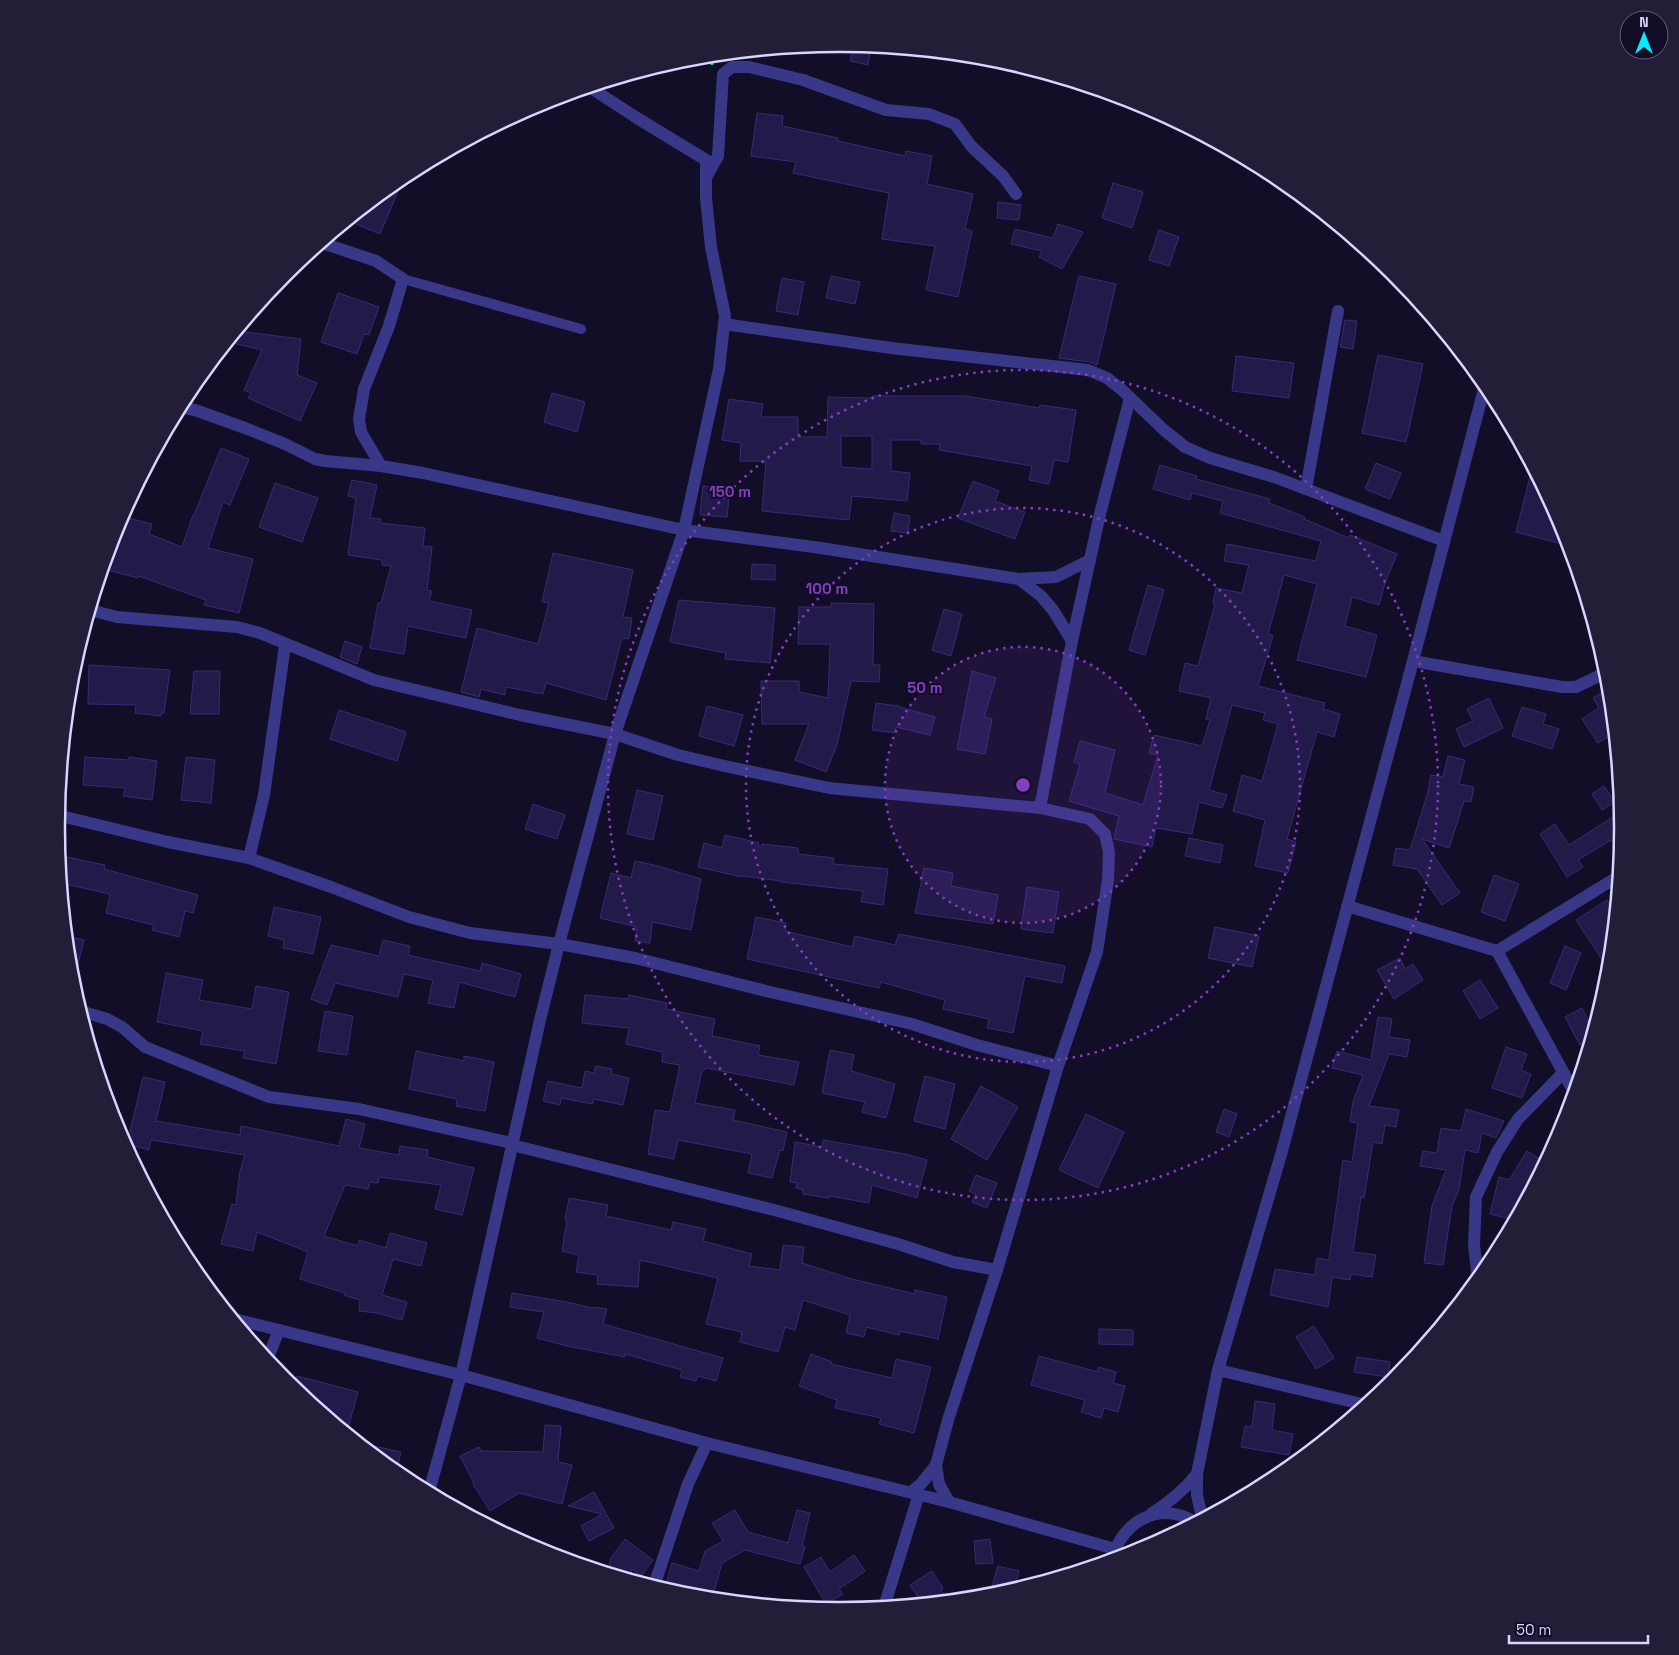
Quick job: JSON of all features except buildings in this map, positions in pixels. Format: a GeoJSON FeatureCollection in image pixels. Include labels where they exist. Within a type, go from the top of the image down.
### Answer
{"type":"FeatureCollection","features":[{"type":"Feature","properties":{"kind":"street"},"geometry":{"type":"LineString","coordinates":[[706,178],[718,156],[723,74],[732,67],[749,67],[803,80],[886,110],[929,114],[956,124],[972,147],[1003,176],[1016,194]]}},
{"type":"Feature","properties":{"kind":"street"},"geometry":{"type":"LineString","coordinates":[[431,1486],[461,1375],[559,944],[615,734],[684,530],[719,369],[725,316],[710,237],[706,198],[706,160],[597,92]]}},
{"type":"Feature","properties":{"kind":"street"},"geometry":{"type":"LineString","coordinates":[[329,245],[376,261],[403,279],[389,326],[364,389],[359,419],[362,432],[381,466]]}},
{"type":"Feature","properties":{"kind":"street"},"geometry":{"type":"LineString","coordinates":[[1306,489],[1338,311]]}},
{"type":"Feature","properties":{"kind":"street"},"geometry":{"type":"LineString","coordinates":[[724,324],[891,348],[1088,370],[1107,378],[1164,430],[1186,447],[1210,458],[1274,477],[1444,541]]}},
{"type":"Feature","properties":{"kind":"street"},"geometry":{"type":"LineString","coordinates":[[1201,1513],[1197,1495],[1197,1474],[1218,1370],[1282,1151],[1482,395]]}},
{"type":"Feature","properties":{"kind":"street"},"geometry":{"type":"LineString","coordinates":[[1040,808],[1090,560],[1130,398]]}},
{"type":"Feature","properties":{"kind":"street"},"geometry":{"type":"LineString","coordinates":[[188,409],[245,428],[285,444],[315,459],[381,466],[423,473],[684,530],[814,547],[1019,579],[1056,577],[1090,560]]}},
{"type":"Feature","properties":{"kind":"street"},"geometry":{"type":"LineString","coordinates":[[1019,579],[1041,596],[1053,610],[1072,642]]}},
{"type":"Feature","properties":{"kind":"street"},"geometry":{"type":"LineString","coordinates":[[96,611],[117,617],[237,627],[260,634],[374,680],[615,734],[703,761],[828,788],[1040,808],[1090,819],[1104,834],[1109,852],[1108,880],[1097,952],[1058,1066],[997,1270],[948,1420],[936,1465],[915,1493],[886,1601]]}},
{"type":"Feature","properties":{"kind":"street"},"geometry":{"type":"LineString","coordinates":[[249,858],[264,795],[285,645]]}},
{"type":"Feature","properties":{"kind":"street"},"geometry":{"type":"LineString","coordinates":[[1413,661],[1562,687],[1576,687],[1600,676]]}},
{"type":"Feature","properties":{"kind":"street"},"geometry":{"type":"LineString","coordinates":[[64,817],[168,842],[249,858],[331,886],[409,917],[470,934],[559,944],[635,958],[770,992],[912,1024],[977,1045],[1058,1066]]}},
{"type":"Feature","properties":{"kind":"street"},"geometry":{"type":"LineString","coordinates":[[1497,951],[1613,879]]}},
{"type":"Feature","properties":{"kind":"street"},"geometry":{"type":"LineString","coordinates":[[1347,906],[1497,951],[1570,1085]]}},
{"type":"Feature","properties":{"kind":"street"},"geometry":{"type":"LineString","coordinates":[[87,1013],[107,1019],[122,1027],[145,1047],[269,1097],[359,1109],[512,1144],[778,1211],[898,1244],[953,1262],[997,1270]]}},
{"type":"Feature","properties":{"kind":"street"},"geometry":{"type":"LineString","coordinates":[[1477,1268],[1474,1245],[1476,1197],[1497,1152],[1518,1118],[1563,1073]]}},
{"type":"Feature","properties":{"kind":"street"},"geometry":{"type":"LineString","coordinates":[[243,1321],[461,1375],[707,1443],[949,1502],[1109,1554]]}},
{"type":"Feature","properties":{"kind":"street"},"geometry":{"type":"LineString","coordinates":[[270,1353],[279,1330]]}},
{"type":"Feature","properties":{"kind":"street"},"geometry":{"type":"LineString","coordinates":[[1218,1370],[1358,1403]]}},
{"type":"Feature","properties":{"kind":"street"},"geometry":{"type":"LineString","coordinates":[[656,1580],[688,1484],[707,1443]]}},
{"type":"Feature","properties":{"kind":"street"},"geometry":{"type":"LineString","coordinates":[[936,1465],[939,1484],[949,1502]]}},
{"type":"Feature","properties":{"kind":"street"},"geometry":{"type":"LineString","coordinates":[[1114,1552],[1127,1529],[1172,1500],[1197,1474]]}},
{"type":"Feature","properties":{"kind":"street"},"geometry":{"type":"LineString","coordinates":[[1147,1516],[1171,1513],[1189,1519]]}},
{"type":"Feature","properties":{"kind":"lane"},"geometry":{"type":"LineString","coordinates":[[403,279],[581,329]]}}]}
